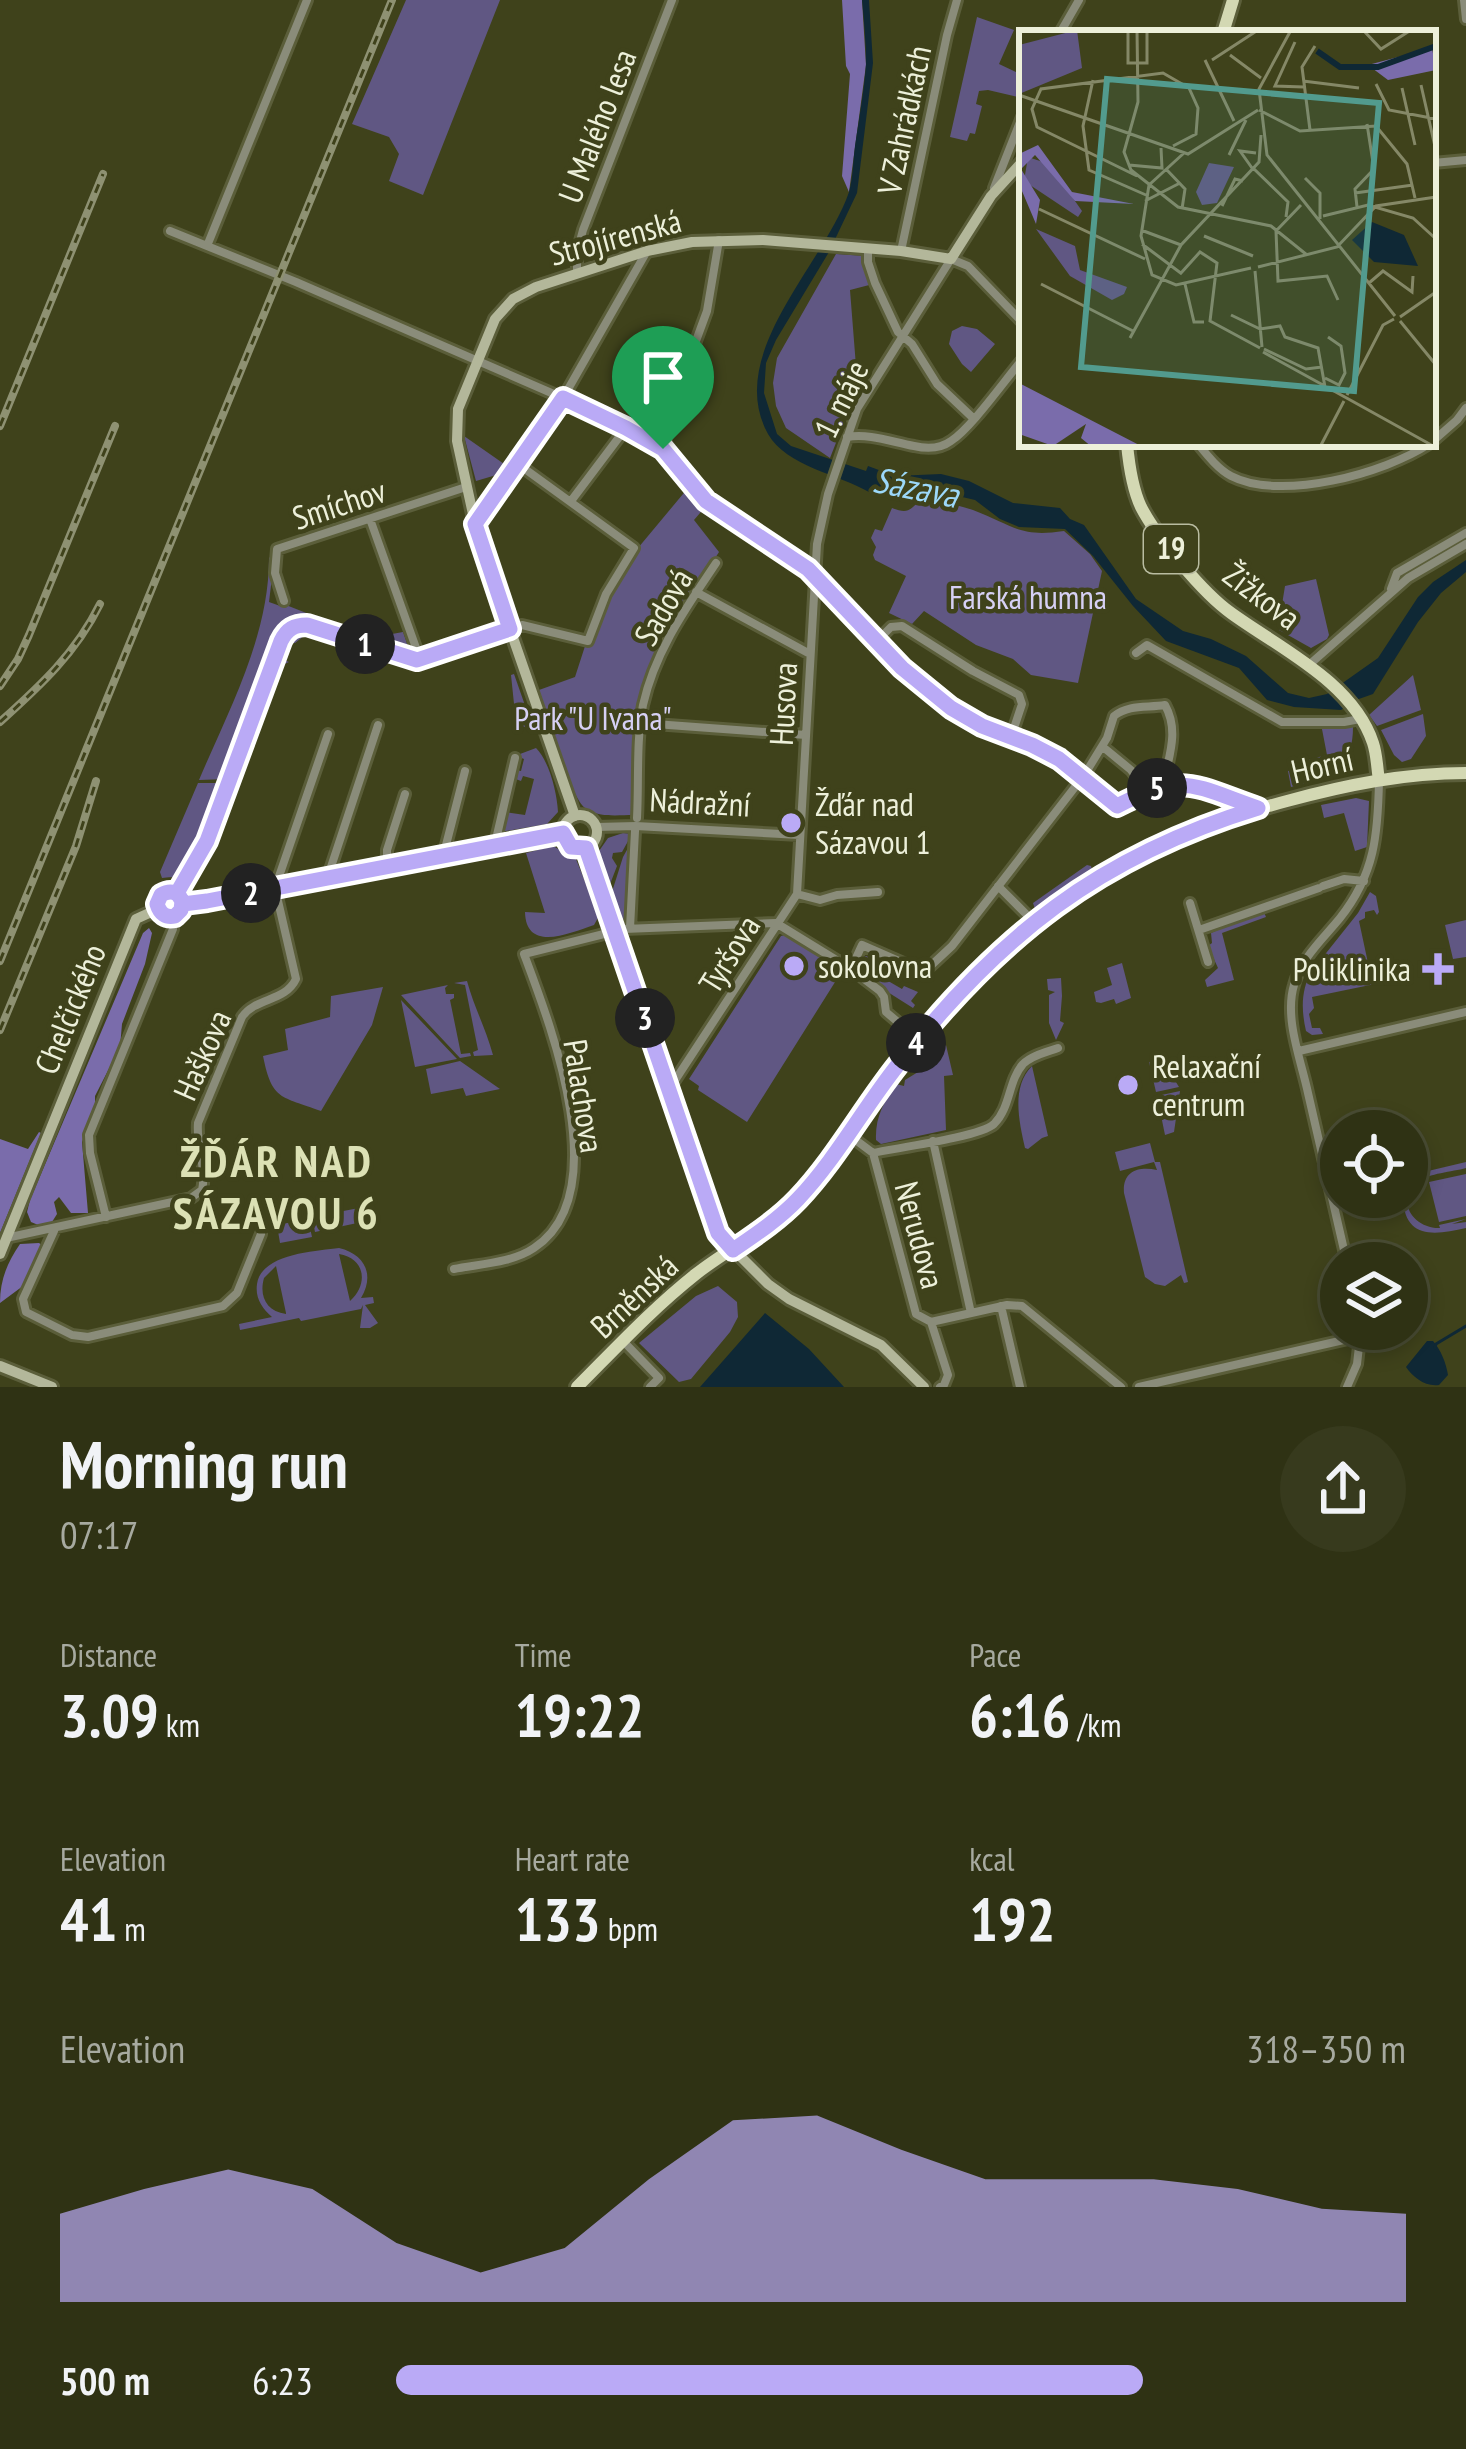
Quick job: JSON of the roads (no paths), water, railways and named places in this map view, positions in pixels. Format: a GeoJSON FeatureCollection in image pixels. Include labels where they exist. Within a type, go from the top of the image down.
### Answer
{"type":"FeatureCollection","features":[{"type":"Feature","properties":{"kind":"main road"},"geometry":{"type":"LineString","coordinates":[[1224,30],[1233,0]]}},
{"type":"Feature","properties":{"kind":"main road","name":"Žižkova"},"geometry":{"type":"LineString","coordinates":[[1127,447],[1142,510],[1206,591],[1329,681],[1371,737],[1379,780]]}},
{"type":"Feature","properties":{"kind":"main road","name":"Horní"},"geometry":{"type":"LineString","coordinates":[[733,1250],[800,1196],[919,1040],[972,979],[1073,892],[1188,832],[1258,808],[1379,780],[1466,773]]}},
{"type":"Feature","properties":{"kind":"main road","name":"Brněnská"},"geometry":{"type":"LineString","coordinates":[[577,1387],[658,1306],[733,1250]]}},
{"type":"Feature","properties":{"kind":"street"},"geometry":{"type":"LineString","coordinates":[[207,246],[308,0]]}},
{"type":"Feature","properties":{"kind":"street","name":"U Malého lesa"},"geometry":{"type":"LineString","coordinates":[[577,272],[583,230],[672,0]]}},
{"type":"Feature","properties":{"kind":"street","name":"V Zahrádkách"},"geometry":{"type":"LineString","coordinates":[[902,251],[957,0]]}},
{"type":"Feature","properties":{"kind":"street"},"geometry":{"type":"LineString","coordinates":[[1062,30],[1079,0]]}},
{"type":"Feature","properties":{"kind":"street"},"geometry":{"type":"LineString","coordinates":[[1464,0],[1466,19]]}},
{"type":"Feature","properties":{"kind":"street"},"geometry":{"type":"LineString","coordinates":[[991,196],[1019,125]]}},
{"type":"Feature","properties":{"kind":"street"},"geometry":{"type":"LineString","coordinates":[[1436,163],[1466,160]]}},
{"type":"Feature","properties":{"kind":"street"},"geometry":{"type":"LineString","coordinates":[[1019,165],[991,196],[951,259],[968,266],[1019,319]]}},
{"type":"Feature","properties":{"kind":"street"},"geometry":{"type":"LineString","coordinates":[[170,231],[563,398],[663,449],[706,501],[814,576],[902,668],[951,708],[1059,759],[1117,806],[1162,786],[1194,785],[1258,808]]}},
{"type":"Feature","properties":{"kind":"street"},"geometry":{"type":"LineString","coordinates":[[663,449],[707,311],[719,240]]}},
{"type":"Feature","properties":{"kind":"street","name":"Strojírenská"},"geometry":{"type":"LineString","coordinates":[[575,816],[475,524],[457,441],[456,422],[495,319],[523,292],[647,251],[692,242],[816,244],[951,259]]}},
{"type":"Feature","properties":{"kind":"street"},"geometry":{"type":"LineString","coordinates":[[868,248],[875,283],[902,335],[938,384],[973,418]]}},
{"type":"Feature","properties":{"kind":"street"},"geometry":{"type":"LineString","coordinates":[[475,524],[563,398],[647,251]]}},
{"type":"Feature","properties":{"kind":"street","name":"1. máje"},"geometry":{"type":"LineString","coordinates":[[814,576],[821,517],[862,399],[951,259]]}},
{"type":"Feature","properties":{"kind":"street"},"geometry":{"type":"LineString","coordinates":[[845,440],[853,434],[932,448],[953,440],[1019,364]]}},
{"type":"Feature","properties":{"kind":"street"},"geometry":{"type":"LineString","coordinates":[[1436,439],[1466,408]]}},
{"type":"Feature","properties":{"kind":"street"},"geometry":{"type":"LineString","coordinates":[[571,501],[626,428]]}},
{"type":"Feature","properties":{"kind":"street"},"geometry":{"type":"LineString","coordinates":[[1201,447],[1232,477],[1275,487],[1391,466],[1424,447]]}},
{"type":"Feature","properties":{"kind":"street"},"geometry":{"type":"LineString","coordinates":[[180,899],[289,629],[307,625],[420,660],[522,625],[588,641],[606,594],[634,548],[518,464]]}},
{"type":"Feature","properties":{"kind":"street","name":"Smíchov"},"geometry":{"type":"LineString","coordinates":[[284,602],[275,573],[277,550],[466,487]]}},
{"type":"Feature","properties":{"kind":"street"},"geometry":{"type":"LineString","coordinates":[[370,520],[420,660]]}},
{"type":"Feature","properties":{"kind":"street"},"geometry":{"type":"LineString","coordinates":[[1388,596],[1397,573],[1466,533]]}},
{"type":"Feature","properties":{"kind":"street"},"geometry":{"type":"LineString","coordinates":[[1310,664],[1408,578],[1466,544]]}},
{"type":"Feature","properties":{"kind":"street","name":"Sadová"},"geometry":{"type":"LineString","coordinates":[[637,818],[647,691],[668,636],[716,563]]}},
{"type":"Feature","properties":{"kind":"street","name":"Husova"},"geometry":{"type":"LineString","coordinates":[[800,835],[814,576]]}},
{"type":"Feature","properties":{"kind":"street"},"geometry":{"type":"LineString","coordinates":[[696,592],[810,654]]}},
{"type":"Feature","properties":{"kind":"street"},"geometry":{"type":"LineString","coordinates":[[877,640],[891,628],[902,626],[1019,695],[1022,704],[1011,737]]}},
{"type":"Feature","properties":{"kind":"street"},"geometry":{"type":"LineString","coordinates":[[1136,653],[1147,645],[1282,722],[1360,719]]}},
{"type":"Feature","properties":{"kind":"street"},"geometry":{"type":"LineString","coordinates":[[850,969],[862,945],[923,972],[933,964],[1083,776],[1121,710],[1165,705],[1171,716],[1174,735],[1162,786]]}},
{"type":"Feature","properties":{"kind":"street"},"geometry":{"type":"LineString","coordinates":[[641,723],[806,735]]}},
{"type":"Feature","properties":{"kind":"street"},"geometry":{"type":"LineString","coordinates":[[327,878],[378,725]]}},
{"type":"Feature","properties":{"kind":"street"},"geometry":{"type":"LineString","coordinates":[[274,888],[328,734]]}},
{"type":"Feature","properties":{"kind":"street"},"geometry":{"type":"LineString","coordinates":[[1102,747],[1131,770],[1147,791]]}},
{"type":"Feature","properties":{"kind":"street"},"geometry":{"type":"LineString","coordinates":[[499,844],[497,835],[515,758]]}},
{"type":"Feature","properties":{"kind":"street"},"geometry":{"type":"LineString","coordinates":[[447,855],[465,771]]}},
{"type":"Feature","properties":{"kind":"street"},"geometry":{"type":"LineString","coordinates":[[1342,1242],[1291,1003],[1294,982],[1313,949],[1364,881],[1375,849],[1379,780]]}},
{"type":"Feature","properties":{"kind":"street"},"geometry":{"type":"LineString","coordinates":[[387,866],[387,850],[406,794]]}},
{"type":"Feature","properties":{"kind":"street"},"geometry":{"type":"LineString","coordinates":[[575,816],[588,817],[596,826],[594,841],[586,848],[571,847],[563,833],[567,821],[575,816]]}},
{"type":"Feature","properties":{"kind":"street","name":"Nádražní"},"geometry":{"type":"LineString","coordinates":[[596,826],[800,835]]}},
{"type":"Feature","properties":{"kind":"street"},"geometry":{"type":"LineString","coordinates":[[630,928],[635,831]]}},
{"type":"Feature","properties":{"kind":"street"},"geometry":{"type":"LineString","coordinates":[[172,916],[158,909],[161,895],[170,891],[180,899],[274,888],[563,833]]}},
{"type":"Feature","properties":{"kind":"street","name":"Tyršova"},"geometry":{"type":"LineString","coordinates":[[669,1089],[797,894],[800,835]]}},
{"type":"Feature","properties":{"kind":"street"},"geometry":{"type":"LineString","coordinates":[[586,848],[718,1233],[768,1284],[881,1345],[924,1387]]}},
{"type":"Feature","properties":{"kind":"street"},"geometry":{"type":"LineString","coordinates":[[1199,929],[1344,879],[1364,881]]}},
{"type":"Feature","properties":{"kind":"street"},"geometry":{"type":"LineString","coordinates":[[998,886],[1034,922]]}},
{"type":"Feature","properties":{"kind":"street","name":"Haškova"},"geometry":{"type":"LineString","coordinates":[[6,1238],[191,1198],[202,1190],[198,1123],[242,1017],[251,1006],[292,988],[296,979],[274,888]]}},
{"type":"Feature","properties":{"kind":"street"},"geometry":{"type":"LineString","coordinates":[[797,894],[820,900],[878,892]]}},
{"type":"Feature","properties":{"kind":"street","name":"Chelčického"},"geometry":{"type":"LineString","coordinates":[[106,1217],[89,1135],[173,929],[172,916],[180,912],[180,899]]}},
{"type":"Feature","properties":{"kind":"street"},"geometry":{"type":"LineString","coordinates":[[1190,903],[1208,962]]}},
{"type":"Feature","properties":{"kind":"street","name":"Chelčického"},"geometry":{"type":"LineString","coordinates":[[0,1254],[136,919],[158,909]]}},
{"type":"Feature","properties":{"kind":"street"},"geometry":{"type":"LineString","coordinates":[[615,930],[776,923],[880,992],[886,1012],[919,1040]]}},
{"type":"Feature","properties":{"kind":"street","name":"Palachova"},"geometry":{"type":"LineString","coordinates":[[454,1269],[527,1252],[553,1232],[561,1219],[572,1172],[570,1116],[559,1060],[524,954],[615,930]]}},
{"type":"Feature","properties":{"kind":"street"},"geometry":{"type":"LineString","coordinates":[[1299,1051],[1466,1012]]}},
{"type":"Feature","properties":{"kind":"street"},"geometry":{"type":"LineString","coordinates":[[848,1134],[873,1153],[988,1129],[1009,1102],[1024,1064],[1058,1048]]}},
{"type":"Feature","properties":{"kind":"street"},"geometry":{"type":"LineString","coordinates":[[933,1141],[971,1313]]}},
{"type":"Feature","properties":{"kind":"street","name":"Nerudova"},"geometry":{"type":"LineString","coordinates":[[873,1153],[916,1314],[932,1322],[948,1375],[940,1387]]}},
{"type":"Feature","properties":{"kind":"street"},"geometry":{"type":"LineString","coordinates":[[55,1229],[23,1305],[31,1316],[81,1336],[223,1306],[237,1293],[261,1234]]}},
{"type":"Feature","properties":{"kind":"street"},"geometry":{"type":"LineString","coordinates":[[1001,1306],[1020,1387]]}},
{"type":"Feature","properties":{"kind":"street"},"geometry":{"type":"LineString","coordinates":[[932,1322],[1001,1306],[1022,1306],[1121,1387]]}},
{"type":"Feature","properties":{"kind":"street"},"geometry":{"type":"LineString","coordinates":[[623,1341],[659,1378],[650,1387]]}},
{"type":"Feature","properties":{"kind":"street"},"geometry":{"type":"LineString","coordinates":[[1139,1387],[1320,1342]]}},
{"type":"Feature","properties":{"kind":"street"},"geometry":{"type":"LineString","coordinates":[[1347,1387],[1359,1350]]}},
{"type":"Feature","properties":{"kind":"street"},"geometry":{"type":"LineString","coordinates":[[0,1366],[52,1387]]}},
{"type":"Feature","properties":{"kind":"water","name":"Sázava"},"geometry":{"type":"Polygon","coordinates":[[[862,0],[869,0],[873,63],[857,193],[766,363],[764,393],[777,434],[791,446],[866,471],[868,466],[895,476],[941,474],[969,481],[1013,503],[1060,508],[1084,525],[1136,599],[1183,631],[1246,656],[1288,693],[1309,698],[1327,694],[1378,658],[1418,597],[1466,560],[1466,572],[1418,622],[1373,694],[1341,710],[1267,700],[1239,668],[1166,641],[1065,529],[1019,527],[975,500],[958,496],[869,492],[800,462],[776,445],[758,404],[759,373],[783,310],[837,220],[850,187],[866,64],[862,0]]]}},
{"type":"Feature","properties":{"kind":"water"},"geometry":{"type":"Polygon","coordinates":[[[765,1313],[809,1349],[844,1387],[700,1387],[765,1313]]]}},
{"type":"Feature","properties":{"kind":"water"},"geometry":{"type":"Polygon","coordinates":[[[1433,1341],[1448,1375],[1439,1385],[1429,1384],[1406,1367],[1433,1341]]]}},
{"type":"Feature","properties":{"kind":"waterway"},"geometry":{"type":"LineString","coordinates":[[1435,1348],[1466,1326]]}},
{"type":"Feature","properties":{"kind":"railway"},"geometry":{"type":"LineString","coordinates":[[0,961],[392,0]]}},
{"type":"Feature","properties":{"kind":"railway"},"geometry":{"type":"LineString","coordinates":[[0,426],[103,174]]}},
{"type":"Feature","properties":{"kind":"railway"},"geometry":{"type":"LineString","coordinates":[[0,686],[29,635],[115,426]]}},
{"type":"Feature","properties":{"kind":"railway"},"geometry":{"type":"LineString","coordinates":[[0,722],[68,653],[100,604]]}},
{"type":"Feature","properties":{"kind":"railway"},"geometry":{"type":"LineString","coordinates":[[0,1030],[76,846],[96,781]]}},
{"type":"Feature","properties":{"kind":"place","name":"Žďár nad Sázavou 1"},"geometry":{"type":"Point","coordinates":[791,823]}},
{"type":"Feature","properties":{"kind":"place","name":"sokolovna"},"geometry":{"type":"Point","coordinates":[794,966]}},
{"type":"Feature","properties":{"kind":"place","name":"Poliklinika"},"geometry":{"type":"Point","coordinates":[1438,969]}},
{"type":"Feature","properties":{"kind":"place","name":"Relaxační centrum"},"geometry":{"type":"Point","coordinates":[1128,1085]}},
{"type":"Feature","properties":{"kind":"district","name":"ŽĎÁR NAD SÁZAVOU 6"},"geometry":{"type":"Point","coordinates":[277,1187]}},
{"type":"Feature","properties":{"kind":"park label","name":"Farská humna"},"geometry":{"type":"Point","coordinates":[1028,597]}},
{"type":"Feature","properties":{"kind":"park label","name":"Park \"U Ivana\""},"geometry":{"type":"Point","coordinates":[593,718]}}]}
